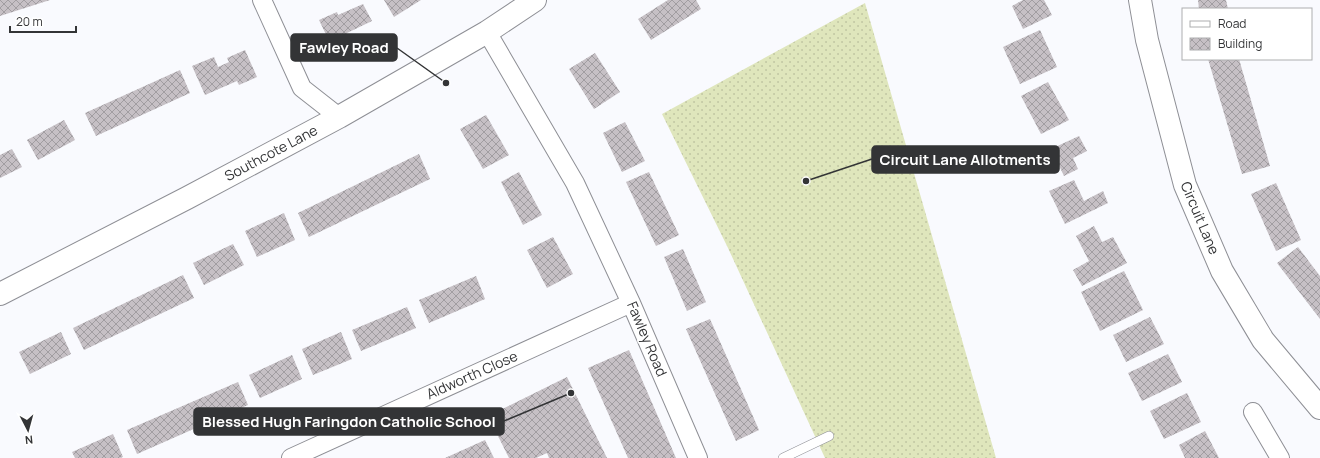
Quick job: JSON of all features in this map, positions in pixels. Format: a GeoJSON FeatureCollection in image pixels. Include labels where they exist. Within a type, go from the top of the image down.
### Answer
{"type":"FeatureCollection","features":[{"type":"Feature","properties":{"kind":"street"},"geometry":{"type":"LineString","coordinates":[[262,0],[302,88],[339,117]]}},
{"type":"Feature","properties":{"kind":"street","name":"Southcote Lane"},"geometry":{"type":"LineString","coordinates":[[0,294],[180,202],[339,117],[487,32],[535,0]]}},
{"type":"Feature","properties":{"kind":"street","name":"Circuit Lane"},"geometry":{"type":"LineString","coordinates":[[1140,0],[1147,40],[1185,185],[1222,271],[1263,340],[1320,408]]}},
{"type":"Feature","properties":{"kind":"street","name":"Fawley Road"},"geometry":{"type":"LineString","coordinates":[[487,32],[575,183],[631,303],[698,458]]}},
{"type":"Feature","properties":{"kind":"street","name":"Aldworth Close"},"geometry":{"type":"LineString","coordinates":[[291,458],[631,303]]}},
{"type":"Feature","properties":{"kind":"street"},"geometry":{"type":"LineString","coordinates":[[1253,412],[1280,458]]}},
{"type":"Feature","properties":{"kind":"lane"},"geometry":{"type":"LineString","coordinates":[[783,458],[829,436]]}},
{"type":"Feature","properties":{"kind":"green space"},"geometry":{"type":"Polygon","coordinates":[[[865,3],[996,458],[825,458],[728,248],[662,114],[865,3]]]}},
{"type":"Feature","properties":{"kind":"building"},"geometry":{"type":"Polygon","coordinates":[[[0,0],[50,0],[0,16],[0,0]]]}},
{"type":"Feature","properties":{"kind":"building"},"geometry":{"type":"Polygon","coordinates":[[[384,0],[421,0],[394,17],[384,0]]]}},
{"type":"Feature","properties":{"kind":"building"},"geometry":{"type":"Polygon","coordinates":[[[668,0],[696,0],[701,9],[651,40],[638,19],[668,0]]]}},
{"type":"Feature","properties":{"kind":"building"},"geometry":{"type":"Polygon","coordinates":[[[1023,0],[1044,0],[1052,15],[1023,29],[1012,6],[1023,0]]]}},
{"type":"Feature","properties":{"kind":"building"},"geometry":{"type":"Polygon","coordinates":[[[1198,0],[1226,0],[1228,8],[1199,8],[1198,0]]]}},
{"type":"Feature","properties":{"kind":"building"},"geometry":{"type":"Polygon","coordinates":[[[363,4],[372,21],[347,33],[349,39],[332,47],[319,20],[337,12],[338,15],[363,4]]]}},
{"type":"Feature","properties":{"kind":"building"},"geometry":{"type":"Polygon","coordinates":[[[1040,30],[1057,67],[1020,84],[1003,47],[1040,30]]]}},
{"type":"Feature","properties":{"kind":"building"},"geometry":{"type":"Polygon","coordinates":[[[245,50],[257,77],[239,85],[237,81],[205,95],[192,66],[214,57],[218,67],[229,62],[227,58],[245,50]]]}},
{"type":"Feature","properties":{"kind":"building"},"geometry":{"type":"Polygon","coordinates":[[[595,53],[620,92],[594,109],[569,69],[595,53]]]}},
{"type":"Feature","properties":{"kind":"building"},"geometry":{"type":"Polygon","coordinates":[[[1208,60],[1239,60],[1270,166],[1242,174],[1208,60]]]}},
{"type":"Feature","properties":{"kind":"building"},"geometry":{"type":"Polygon","coordinates":[[[180,70],[190,93],[96,136],[85,113],[180,70]]]}},
{"type":"Feature","properties":{"kind":"building"},"geometry":{"type":"Polygon","coordinates":[[[1048,82],[1069,120],[1041,134],[1021,96],[1048,82]]]}},
{"type":"Feature","properties":{"kind":"building"},"geometry":{"type":"Polygon","coordinates":[[[486,115],[509,155],[483,169],[460,129],[486,115]]]}},
{"type":"Feature","properties":{"kind":"building"},"geometry":{"type":"Polygon","coordinates":[[[64,120],[75,140],[38,160],[27,140],[64,120]]]}},
{"type":"Feature","properties":{"kind":"building"},"geometry":{"type":"Polygon","coordinates":[[[625,122],[645,161],[622,172],[603,133],[625,122]]]}},
{"type":"Feature","properties":{"kind":"building"},"geometry":{"type":"Polygon","coordinates":[[[1079,136],[1087,151],[1073,158],[1078,169],[1064,176],[1051,149],[1079,136]]]}},
{"type":"Feature","properties":{"kind":"building"},"geometry":{"type":"Polygon","coordinates":[[[12,149],[22,167],[0,178],[0,155],[12,149]]]}},
{"type":"Feature","properties":{"kind":"building"},"geometry":{"type":"Polygon","coordinates":[[[419,154],[430,179],[309,237],[298,213],[419,154]]]}},
{"type":"Feature","properties":{"kind":"building"},"geometry":{"type":"Polygon","coordinates":[[[519,172],[542,215],[523,225],[501,182],[519,172]]]}},
{"type":"Feature","properties":{"kind":"building"},"geometry":{"type":"Polygon","coordinates":[[[649,172],[679,235],[656,246],[626,182],[649,172]]]}},
{"type":"Feature","properties":{"kind":"building"},"geometry":{"type":"Polygon","coordinates":[[[1074,180],[1084,201],[1103,191],[1108,203],[1065,224],[1049,191],[1074,180]]]}},
{"type":"Feature","properties":{"kind":"building"},"geometry":{"type":"Polygon","coordinates":[[[1276,183],[1301,240],[1276,251],[1251,194],[1276,183]]]}},
{"type":"Feature","properties":{"kind":"building"},"geometry":{"type":"Polygon","coordinates":[[[284,213],[295,240],[257,257],[245,231],[284,213]]]}},
{"type":"Feature","properties":{"kind":"building"},"geometry":{"type":"Polygon","coordinates":[[[1094,226],[1102,242],[1113,237],[1127,263],[1082,286],[1073,270],[1089,261],[1076,236],[1094,226]]]}},
{"type":"Feature","properties":{"kind":"building"},"geometry":{"type":"Polygon","coordinates":[[[553,237],[573,274],[547,288],[527,250],[553,237]]]}},
{"type":"Feature","properties":{"kind":"building"},"geometry":{"type":"Polygon","coordinates":[[[233,244],[244,265],[204,285],[193,263],[233,244]]]}},
{"type":"Feature","properties":{"kind":"building"},"geometry":{"type":"Polygon","coordinates":[[[1298,247],[1320,276],[1320,319],[1277,263],[1298,247]]]}},
{"type":"Feature","properties":{"kind":"building"},"geometry":{"type":"Polygon","coordinates":[[[683,249],[706,302],[687,311],[664,257],[683,249]]]}},
{"type":"Feature","properties":{"kind":"building"},"geometry":{"type":"Polygon","coordinates":[[[1124,271],[1143,310],[1100,331],[1081,292],[1124,271]]]}},
{"type":"Feature","properties":{"kind":"building"},"geometry":{"type":"Polygon","coordinates":[[[183,275],[194,298],[84,350],[73,328],[183,275]]]}},
{"type":"Feature","properties":{"kind":"building"},"geometry":{"type":"Polygon","coordinates":[[[476,276],[485,299],[429,323],[419,300],[476,276]]]}},
{"type":"Feature","properties":{"kind":"building"},"geometry":{"type":"Polygon","coordinates":[[[407,307],[416,328],[361,351],[352,330],[407,307]]]}},
{"type":"Feature","properties":{"kind":"building"},"geometry":{"type":"Polygon","coordinates":[[[1150,317],[1164,344],[1126,362],[1113,335],[1150,317]]]}},
{"type":"Feature","properties":{"kind":"building"},"geometry":{"type":"Polygon","coordinates":[[[710,319],[759,430],[736,441],[686,329],[710,319]]]}},
{"type":"Feature","properties":{"kind":"building"},"geometry":{"type":"Polygon","coordinates":[[[61,332],[71,354],[30,374],[19,352],[61,332]]]}},
{"type":"Feature","properties":{"kind":"building"},"geometry":{"type":"Polygon","coordinates":[[[341,332],[352,359],[313,375],[302,349],[341,332]]]}},
{"type":"Feature","properties":{"kind":"building"},"geometry":{"type":"Polygon","coordinates":[[[629,350],[676,458],[628,458],[588,368],[629,350]]]}},
{"type":"Feature","properties":{"kind":"building"},"geometry":{"type":"Polygon","coordinates":[[[1168,354],[1182,382],[1142,401],[1128,373],[1168,354]]]}},
{"type":"Feature","properties":{"kind":"building"},"geometry":{"type":"Polygon","coordinates":[[[292,355],[302,379],[260,398],[249,375],[292,355]]]}},
{"type":"Feature","properties":{"kind":"building"},"geometry":{"type":"Polygon","coordinates":[[[567,377],[607,458],[549,458],[547,453],[536,458],[509,458],[488,416],[567,377]]]}},
{"type":"Feature","properties":{"kind":"building"},"geometry":{"type":"Polygon","coordinates":[[[238,382],[248,405],[137,454],[127,430],[238,382]]]}},
{"type":"Feature","properties":{"kind":"building"},"geometry":{"type":"Polygon","coordinates":[[[1187,393],[1201,422],[1164,439],[1150,411],[1187,393]]]}},
{"type":"Feature","properties":{"kind":"building"},"geometry":{"type":"Polygon","coordinates":[[[1205,431],[1219,458],[1185,458],[1179,445],[1205,431]]]}},
{"type":"Feature","properties":{"kind":"building"},"geometry":{"type":"Polygon","coordinates":[[[113,434],[123,457],[75,458],[72,452],[113,434]]]}},
{"type":"Feature","properties":{"kind":"building"},"geometry":{"type":"Polygon","coordinates":[[[485,440],[494,458],[445,458],[485,440]]]}},
{"type":"Feature","properties":{"kind":"place","name":"Fawley Road"},"geometry":{"type":"Point","coordinates":[446,83]}},
{"type":"Feature","properties":{"kind":"place","name":"Circuit Lane Allotments"},"geometry":{"type":"Point","coordinates":[806,181]}},
{"type":"Feature","properties":{"kind":"place","name":"Blessed Hugh Faringdon Catholic School"},"geometry":{"type":"Point","coordinates":[571,393]}}]}
